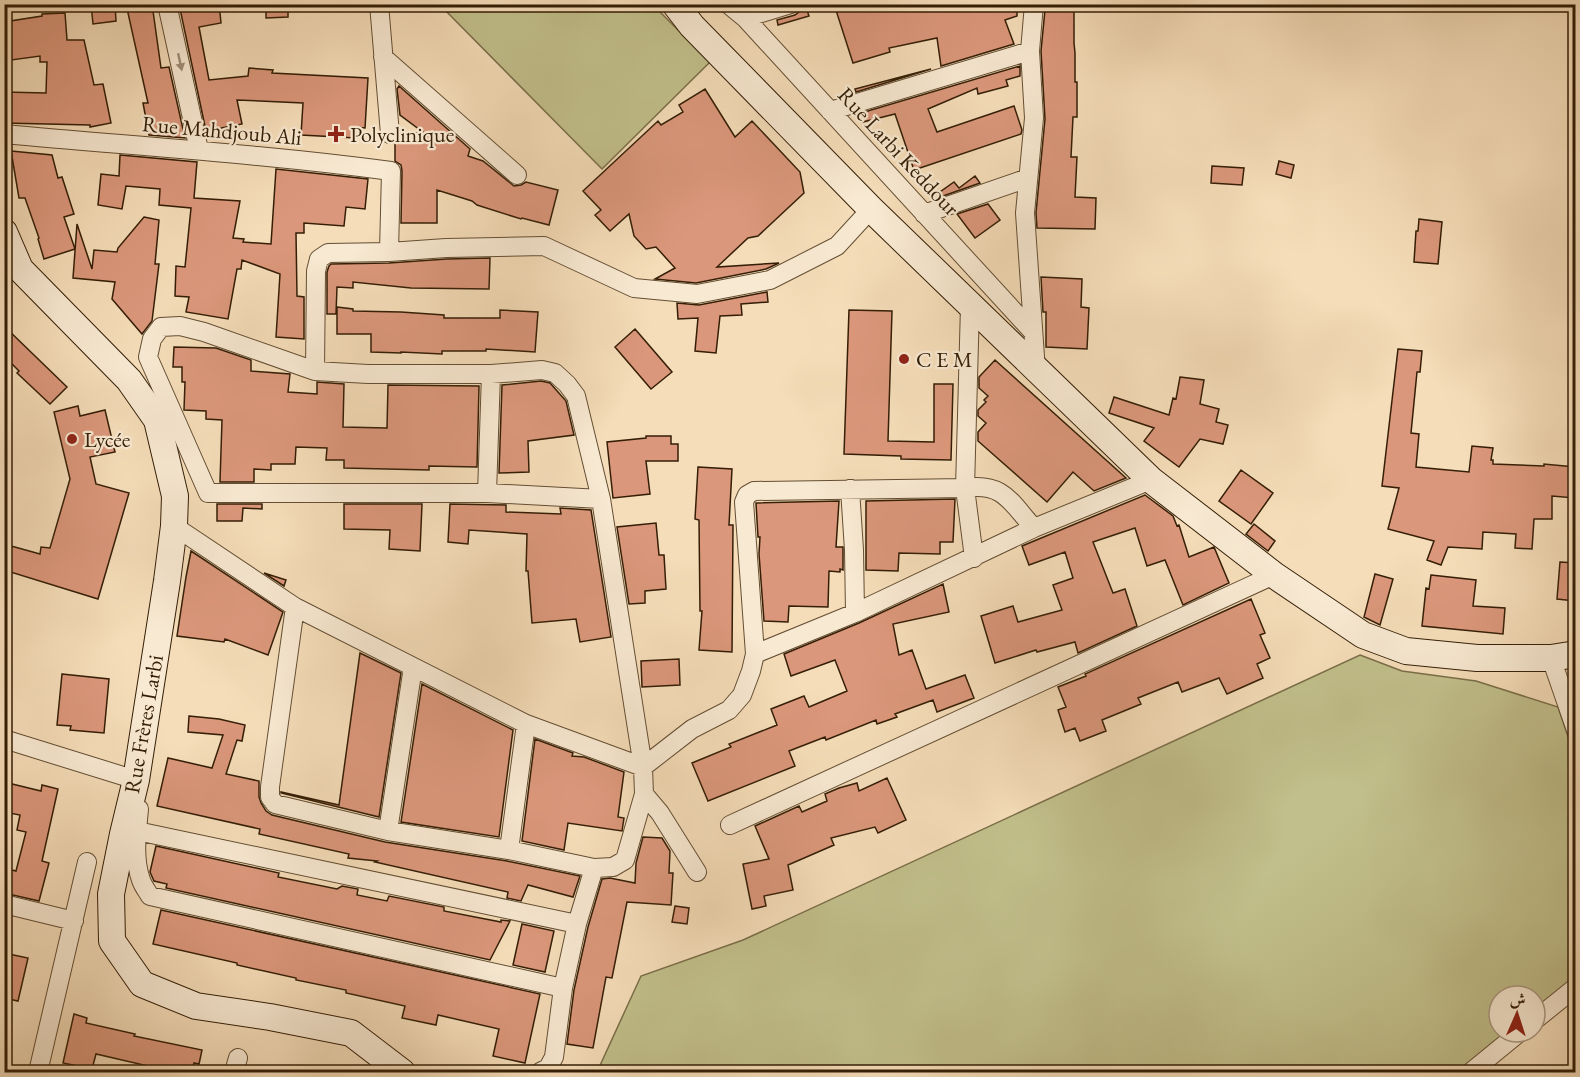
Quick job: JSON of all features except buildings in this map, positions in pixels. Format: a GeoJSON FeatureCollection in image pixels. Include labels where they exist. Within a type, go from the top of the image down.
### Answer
{"type":"FeatureCollection","features":[{"type":"Feature","properties":{"kind":"main road"},"geometry":{"type":"LineString","coordinates":[[675,4],[692,26],[871,208],[1150,480],[1274,575],[1363,635],[1406,651],[1477,658],[1563,656]]}},
{"type":"Feature","properties":{"kind":"main road","name":"Rue Frères Larbi"},"geometry":{"type":"LineString","coordinates":[[4,232],[20,269],[129,380],[156,420],[175,496],[174,526],[167,581],[140,751],[130,832],[111,894],[112,941],[142,984],[196,1006],[270,1017],[351,1033],[402,1072]]}},
{"type":"Feature","properties":{"kind":"street"},"geometry":{"type":"LineString","coordinates":[[167,4],[199,150]]}},
{"type":"Feature","properties":{"kind":"street"},"geometry":{"type":"LineString","coordinates":[[379,4],[390,134]]}},
{"type":"Feature","properties":{"kind":"street","name":"Rue Larbi Keddour"},"geometry":{"type":"LineString","coordinates":[[728,4],[745,18],[1033,332]]}},
{"type":"Feature","properties":{"kind":"street"},"geometry":{"type":"LineString","coordinates":[[745,18],[791,4]]}},
{"type":"Feature","properties":{"kind":"street"},"geometry":{"type":"LineString","coordinates":[[1034,4],[1030,51],[1034,118],[1025,213],[1036,370]]}},
{"type":"Feature","properties":{"kind":"street"},"geometry":{"type":"LineString","coordinates":[[830,111],[1030,51]]}},
{"type":"Feature","properties":{"kind":"street"},"geometry":{"type":"LineString","coordinates":[[384,57],[517,175]]}},
{"type":"Feature","properties":{"kind":"street","name":"Rue Mahdjoub Ali"},"geometry":{"type":"LineString","coordinates":[[4,134],[137,147],[199,150],[391,171],[389,252]]}},
{"type":"Feature","properties":{"kind":"street"},"geometry":{"type":"LineString","coordinates":[[924,214],[1028,178]]}},
{"type":"Feature","properties":{"kind":"street"},"geometry":{"type":"LineString","coordinates":[[315,371],[316,271],[319,259],[328,253],[544,246],[634,288],[697,294],[770,280],[837,246],[871,208]]}},
{"type":"Feature","properties":{"kind":"street"},"geometry":{"type":"LineString","coordinates":[[970,306],[965,488],[974,558]]}},
{"type":"Feature","properties":{"kind":"street"},"geometry":{"type":"LineString","coordinates":[[208,493],[148,357],[152,339],[161,327],[180,326],[204,332],[315,371],[368,374],[491,374],[542,370],[555,373],[576,396],[601,499],[643,766],[644,794],[625,860],[613,867],[594,868],[509,850],[388,831],[275,804],[270,797],[270,787],[294,607]]}},
{"type":"Feature","properties":{"kind":"street"},"geometry":{"type":"LineString","coordinates":[[487,493],[491,374]]}},
{"type":"Feature","properties":{"kind":"street"},"geometry":{"type":"LineString","coordinates":[[755,654],[855,613],[1034,528],[1150,480]]}},
{"type":"Feature","properties":{"kind":"street"},"geometry":{"type":"LineString","coordinates":[[643,766],[692,729],[729,710],[742,695],[755,654],[744,502],[747,495],[754,491],[988,487],[1000,491],[1034,528]]}},
{"type":"Feature","properties":{"kind":"street"},"geometry":{"type":"LineString","coordinates":[[850,489],[855,613]]}},
{"type":"Feature","properties":{"kind":"street"},"geometry":{"type":"LineString","coordinates":[[175,496],[208,493],[487,493],[601,499]]}},
{"type":"Feature","properties":{"kind":"street"},"geometry":{"type":"LineString","coordinates":[[174,526],[294,607],[526,724],[643,766]]}},
{"type":"Feature","properties":{"kind":"street"},"geometry":{"type":"LineString","coordinates":[[730,825],[1274,575]]}},
{"type":"Feature","properties":{"kind":"street"},"geometry":{"type":"LineString","coordinates":[[1563,656],[1575,730]]}},
{"type":"Feature","properties":{"kind":"street"},"geometry":{"type":"LineString","coordinates":[[388,831],[413,667]]}},
{"type":"Feature","properties":{"kind":"street"},"geometry":{"type":"LineString","coordinates":[[509,850],[526,724]]}},
{"type":"Feature","properties":{"kind":"street"},"geometry":{"type":"LineString","coordinates":[[4,739],[136,780]]}},
{"type":"Feature","properties":{"kind":"street"},"geometry":{"type":"LineString","coordinates":[[140,751],[142,778],[130,832],[141,882],[150,896],[563,988]]}},
{"type":"Feature","properties":{"kind":"street"},"geometry":{"type":"LineString","coordinates":[[644,794],[660,813],[697,873]]}},
{"type":"Feature","properties":{"kind":"street"},"geometry":{"type":"LineString","coordinates":[[130,832],[577,924]]}},
{"type":"Feature","properties":{"kind":"street"},"geometry":{"type":"LineString","coordinates":[[38,1072],[87,862]]}},
{"type":"Feature","properties":{"kind":"street"},"geometry":{"type":"LineString","coordinates":[[540,1072],[548,1068],[554,1057],[563,988],[577,924],[594,868]]}},
{"type":"Feature","properties":{"kind":"street"},"geometry":{"type":"LineString","coordinates":[[4,904],[74,921]]}},
{"type":"Feature","properties":{"kind":"street"},"geometry":{"type":"LineString","coordinates":[[1547,1010],[1575,987]]}},
{"type":"Feature","properties":{"kind":"street"},"geometry":{"type":"LineString","coordinates":[[1471,1072],[1505,1044]]}},
{"type":"Feature","properties":{"kind":"shaded area"},"geometry":{"type":"Polygon","coordinates":[[[440,5],[653,5],[710,62],[602,169],[440,5]]]}},
{"type":"Feature","properties":{"kind":"shaded area"},"geometry":{"type":"Polygon","coordinates":[[[1360,655],[1402,671],[1476,681],[1558,707],[1575,757],[1575,980],[1547,1006],[1547,984],[1487,984],[1487,1044],[1504,1044],[1473,1072],[597,1072],[641,976],[743,940],[1360,655]]]}},
{"type":"Feature","properties":{"kind":"place","name":"Polyclinique"},"geometry":{"type":"Point","coordinates":[336,134]}},
{"type":"Feature","properties":{"kind":"place","name":"C E M"},"geometry":{"type":"Point","coordinates":[904,359]}},
{"type":"Feature","properties":{"kind":"place","name":"Lycée"},"geometry":{"type":"Point","coordinates":[72,439]}}]}
